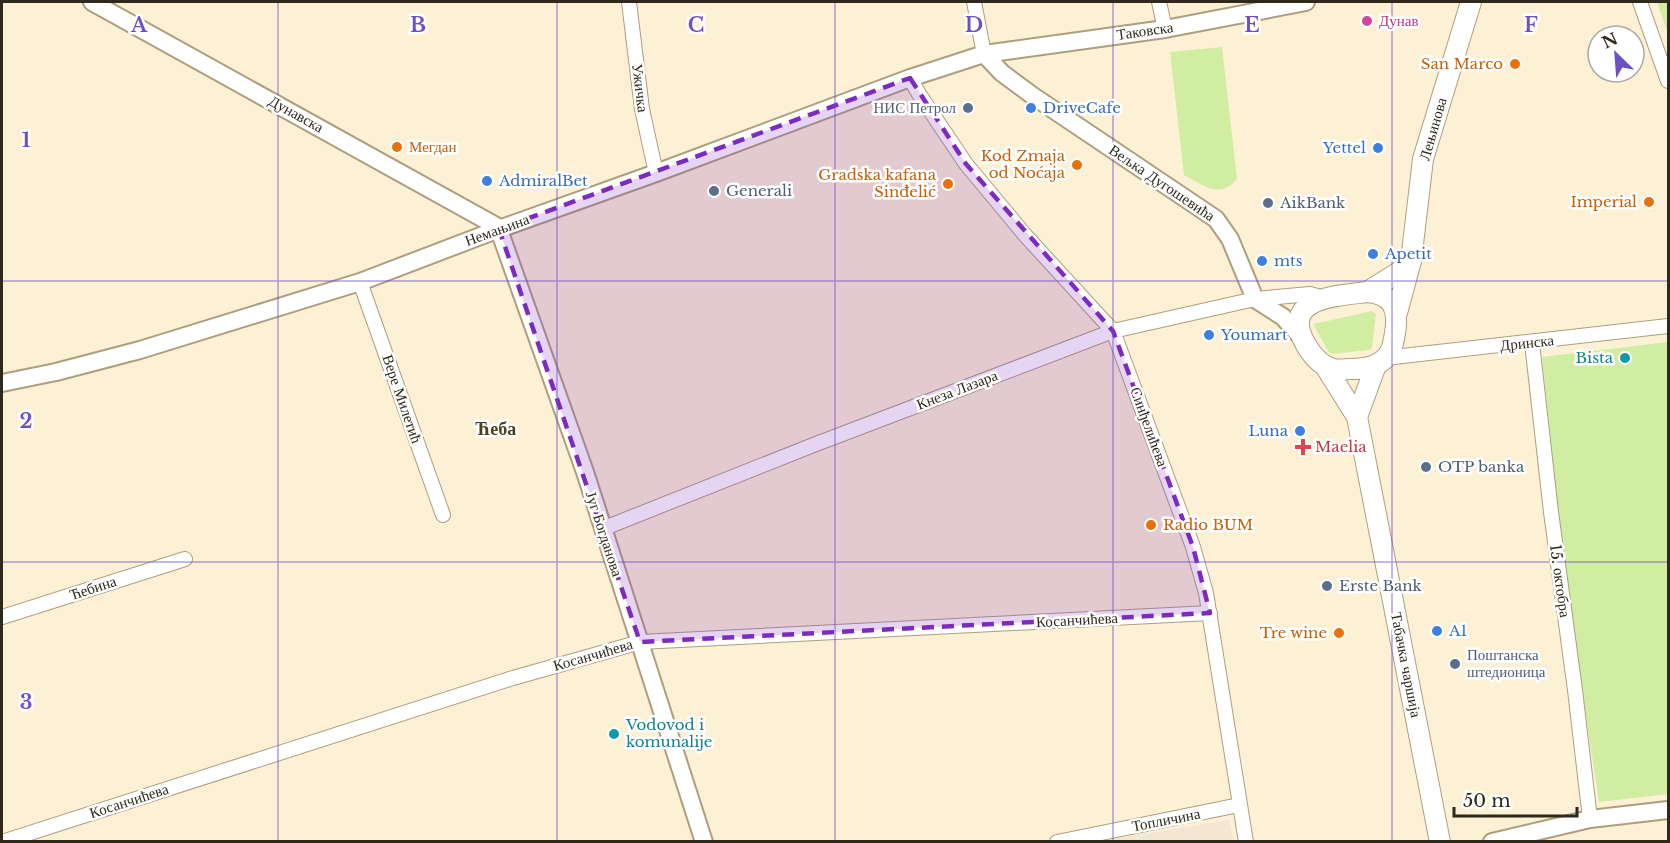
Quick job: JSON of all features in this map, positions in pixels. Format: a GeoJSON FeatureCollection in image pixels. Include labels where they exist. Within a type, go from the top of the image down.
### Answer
{"type":"FeatureCollection","features":[{"type":"Feature","properties":{"kind":"main road","name":"Лењинова"},"geometry":{"type":"LineString","coordinates":[[1397,313],[1411,261],[1423,159],[1471,2]]}},
{"type":"Feature","properties":{"kind":"main road"},"geometry":{"type":"LineString","coordinates":[[1367,292],[1411,261]]}},
{"type":"Feature","properties":{"kind":"main road"},"geometry":{"type":"LineString","coordinates":[[1358,417],[1381,362],[1393,348],[1397,313],[1386,297],[1378,293],[1367,292],[1324,298],[1303,309],[1298,322],[1304,340],[1312,354],[1325,366],[1335,369],[1362,369],[1381,362]]}},
{"type":"Feature","properties":{"kind":"main road","name":"Табачка чаршија"},"geometry":{"type":"LineString","coordinates":[[1325,366],[1358,417],[1440,842]]}},
{"type":"Feature","properties":{"kind":"street","name":"Дунавска"},"geometry":{"type":"LineString","coordinates":[[92,2],[494,223],[499,229]]}},
{"type":"Feature","properties":{"kind":"street","name":"Ужичка"},"geometry":{"type":"LineString","coordinates":[[629,2],[642,109],[656,173]]}},
{"type":"Feature","properties":{"kind":"street"},"geometry":{"type":"LineString","coordinates":[[974,2],[984,54]]}},
{"type":"Feature","properties":{"kind":"street"},"geometry":{"type":"LineString","coordinates":[[1159,2],[1165,29]]}},
{"type":"Feature","properties":{"kind":"street","name":"Таковска"},"geometry":{"type":"LineString","coordinates":[[984,54],[1165,29],[1305,2]]}},
{"type":"Feature","properties":{"kind":"street"},"geometry":{"type":"LineString","coordinates":[[1640,2],[1668,79]]}},
{"type":"Feature","properties":{"kind":"street","name":"Немањина"},"geometry":{"type":"LineString","coordinates":[[2,383],[140,351],[360,282],[910,78],[984,54]]}},
{"type":"Feature","properties":{"kind":"street","name":"Вељка Дугошевића"},"geometry":{"type":"LineString","coordinates":[[984,54],[1002,73],[1033,96],[1216,219],[1230,239],[1255,299]]}},
{"type":"Feature","properties":{"kind":"street","name":"Синђелићева"},"geometry":{"type":"LineString","coordinates":[[910,78],[966,164],[1025,235],[1113,331],[1193,547],[1210,613],[1246,842]]}},
{"type":"Feature","properties":{"kind":"street","name":"Југ Богданова"},"geometry":{"type":"LineString","coordinates":[[499,229],[585,472],[704,842]]}},
{"type":"Feature","properties":{"kind":"street","name":"Вере Милетић"},"geometry":{"type":"LineString","coordinates":[[360,282],[442,515]]}},
{"type":"Feature","properties":{"kind":"street","name":"Кнеза Лазара"},"geometry":{"type":"LineString","coordinates":[[602,530],[816,444],[1113,331],[1255,299],[1310,294],[1324,298]]}},
{"type":"Feature","properties":{"kind":"street"},"geometry":{"type":"LineString","coordinates":[[1255,299],[1283,317],[1304,340]]}},
{"type":"Feature","properties":{"kind":"street","name":"Дринска"},"geometry":{"type":"LineString","coordinates":[[1381,362],[1668,326]]}},
{"type":"Feature","properties":{"kind":"street","name":"15. октобра"},"geometry":{"type":"LineString","coordinates":[[1532,343],[1590,819]]}},
{"type":"Feature","properties":{"kind":"street","name":"Ћебина"},"geometry":{"type":"LineString","coordinates":[[2,617],[186,559]]}},
{"type":"Feature","properties":{"kind":"street","name":"Косанчићева"},"geometry":{"type":"LineString","coordinates":[[2,842],[513,678],[640,642],[1210,613]]}},
{"type":"Feature","properties":{"kind":"street","name":"Топличина"},"geometry":{"type":"LineString","coordinates":[[1057,842],[1239,805]]}},
{"type":"Feature","properties":{"kind":"street"},"geometry":{"type":"LineString","coordinates":[[1492,842],[1590,819],[1668,810]]}},
{"type":"Feature","properties":{"kind":"highlighted area"},"geometry":{"type":"Polygon","coordinates":[[[910,78],[966,164],[1113,331],[1193,547],[1210,613],[640,642],[499,229],[910,78]]]}},
{"type":"Feature","properties":{"kind":"shaded area"},"geometry":{"type":"Polygon","coordinates":[[[1229,820],[1234,841],[1100,841],[1229,820]]]}},
{"type":"Feature","properties":{"kind":"green space"},"geometry":{"type":"Polygon","coordinates":[[[1657,2],[1668,2],[1668,34],[1657,2]]]}},
{"type":"Feature","properties":{"kind":"green space"},"geometry":{"type":"Polygon","coordinates":[[[1222,47],[1237,179],[1224,189],[1218,190],[1211,189],[1184,175],[1170,52],[1222,47]]]}},
{"type":"Feature","properties":{"kind":"green space"},"geometry":{"type":"Polygon","coordinates":[[[1372,311],[1376,314],[1372,348],[1369,350],[1332,354],[1314,326],[1314,324],[1372,311]]]}},
{"type":"Feature","properties":{"kind":"green space"},"geometry":{"type":"Polygon","coordinates":[[[1668,342],[1668,794],[1599,802],[1567,592],[1542,357],[1668,342]]]}},
{"type":"Feature","properties":{"kind":"place","name":"Дунав"},"geometry":{"type":"Point","coordinates":[1367,21]}},
{"type":"Feature","properties":{"kind":"place","name":"San Marco"},"geometry":{"type":"Point","coordinates":[1515,64]}},
{"type":"Feature","properties":{"kind":"place","name":"НИС Петрол"},"geometry":{"type":"Point","coordinates":[968,108]}},
{"type":"Feature","properties":{"kind":"place","name":"DriveCafe"},"geometry":{"type":"Point","coordinates":[1031,108]}},
{"type":"Feature","properties":{"kind":"place","name":"Мегдан"},"geometry":{"type":"Point","coordinates":[397,147]}},
{"type":"Feature","properties":{"kind":"place","name":"Yettel"},"geometry":{"type":"Point","coordinates":[1378,148]}},
{"type":"Feature","properties":{"kind":"place","name":"Kod Zmaja od Noćaja"},"geometry":{"type":"Point","coordinates":[1077,165]}},
{"type":"Feature","properties":{"kind":"place","name":"AdmiralBet"},"geometry":{"type":"Point","coordinates":[487,181]}},
{"type":"Feature","properties":{"kind":"place","name":"Gradska kafana Sinđelić"},"geometry":{"type":"Point","coordinates":[948,184]}},
{"type":"Feature","properties":{"kind":"place","name":"Generali"},"geometry":{"type":"Point","coordinates":[714,191]}},
{"type":"Feature","properties":{"kind":"place","name":"Imperial"},"geometry":{"type":"Point","coordinates":[1649,202]}},
{"type":"Feature","properties":{"kind":"place","name":"AikBank"},"geometry":{"type":"Point","coordinates":[1268,203]}},
{"type":"Feature","properties":{"kind":"place","name":"Apetit"},"geometry":{"type":"Point","coordinates":[1373,254]}},
{"type":"Feature","properties":{"kind":"place","name":"mts"},"geometry":{"type":"Point","coordinates":[1262,261]}},
{"type":"Feature","properties":{"kind":"place","name":"Youmart"},"geometry":{"type":"Point","coordinates":[1209,335]}},
{"type":"Feature","properties":{"kind":"place","name":"Bista"},"geometry":{"type":"Point","coordinates":[1625,358]}},
{"type":"Feature","properties":{"kind":"place","name":"Luna"},"geometry":{"type":"Point","coordinates":[1300,431]}},
{"type":"Feature","properties":{"kind":"place","name":"Maelia"},"geometry":{"type":"Point","coordinates":[1303,447]}},
{"type":"Feature","properties":{"kind":"place","name":"OTP banka"},"geometry":{"type":"Point","coordinates":[1426,467]}},
{"type":"Feature","properties":{"kind":"place","name":"Radio BUM"},"geometry":{"type":"Point","coordinates":[1151,525]}},
{"type":"Feature","properties":{"kind":"place","name":"Erste Bank"},"geometry":{"type":"Point","coordinates":[1327,586]}},
{"type":"Feature","properties":{"kind":"place","name":"A1"},"geometry":{"type":"Point","coordinates":[1437,631]}},
{"type":"Feature","properties":{"kind":"place","name":"Tre wine"},"geometry":{"type":"Point","coordinates":[1339,633]}},
{"type":"Feature","properties":{"kind":"place","name":"Поштанска штедионица"},"geometry":{"type":"Point","coordinates":[1455,664]}},
{"type":"Feature","properties":{"kind":"place","name":"Vodovod i komunalije"},"geometry":{"type":"Point","coordinates":[614,734]}},
{"type":"Feature","properties":{"kind":"district","name":"Ћеба"},"geometry":{"type":"Point","coordinates":[496,429]}}]}
